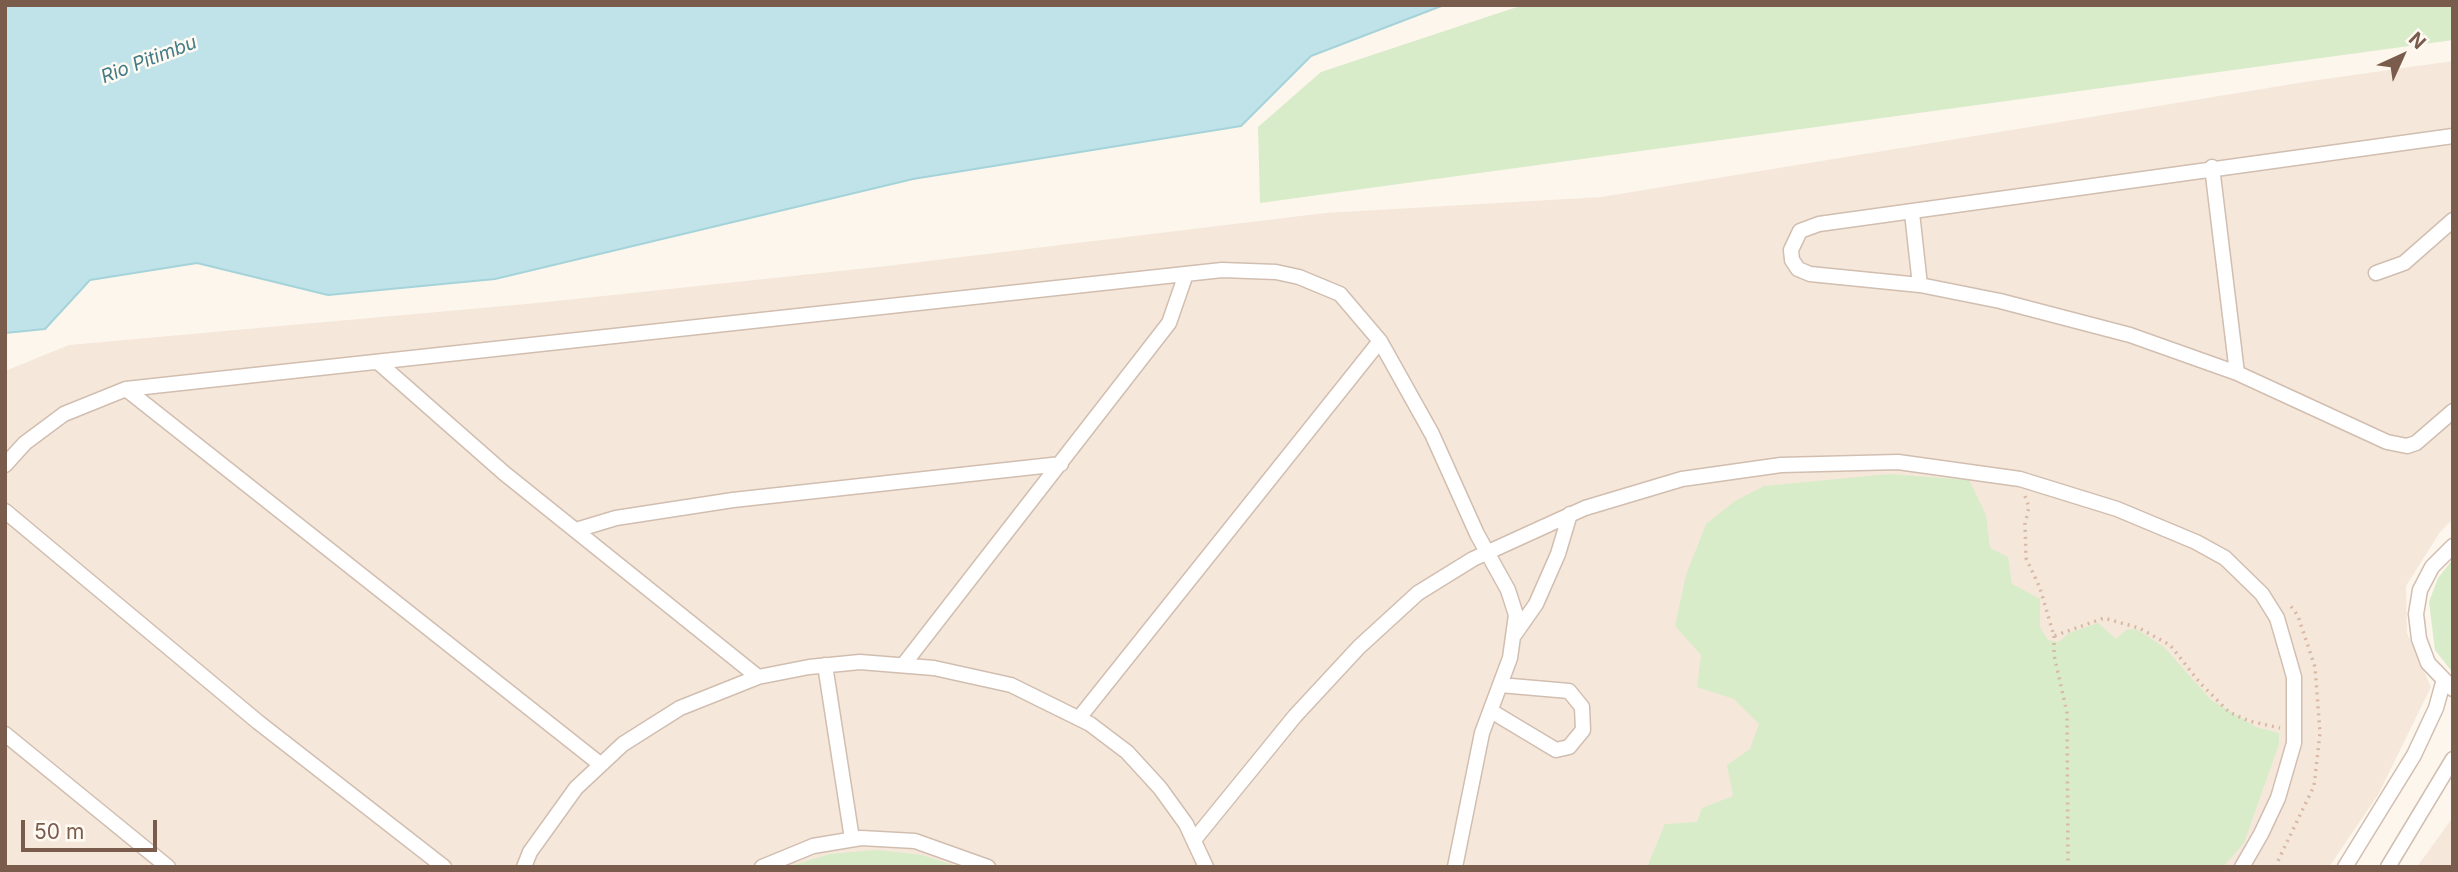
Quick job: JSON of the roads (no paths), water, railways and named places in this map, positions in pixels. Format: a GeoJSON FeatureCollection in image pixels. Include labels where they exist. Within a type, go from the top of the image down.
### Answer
{"type":"FeatureCollection","features":[{"type":"Feature","properties":{"kind":"street"},"geometry":{"type":"LineString","coordinates":[[2453,136],[2212,167],[1810,226],[1794,239],[1792,260],[1798,269],[1810,274],[1920,285],[2000,301],[2130,335],[2237,373],[2387,442],[2407,446],[2416,443],[2453,411]]}},
{"type":"Feature","properties":{"kind":"street"},"geometry":{"type":"LineString","coordinates":[[2212,167],[2237,373]]}},
{"type":"Feature","properties":{"kind":"street"},"geometry":{"type":"LineString","coordinates":[[1912,213],[1920,285]]}},
{"type":"Feature","properties":{"kind":"street"},"geometry":{"type":"LineString","coordinates":[[2376,273],[2404,263],[2453,220]]}},
{"type":"Feature","properties":{"kind":"street"},"geometry":{"type":"LineString","coordinates":[[5,465],[24,443],[64,414],[126,389],[1186,274],[1250,270],[1276,272],[1320,284],[1340,294],[1380,341],[1432,434],[1508,590],[1516,615],[1514,635],[1500,685],[1482,733],[1455,867]]}},
{"type":"Feature","properties":{"kind":"street"},"geometry":{"type":"LineString","coordinates":[[904,664],[1169,323],[1186,274]]}},
{"type":"Feature","properties":{"kind":"street"},"geometry":{"type":"LineString","coordinates":[[1079,718],[1380,341]]}},
{"type":"Feature","properties":{"kind":"street"},"geometry":{"type":"LineString","coordinates":[[379,363],[474,448],[758,677]]}},
{"type":"Feature","properties":{"kind":"street"},"geometry":{"type":"LineString","coordinates":[[126,389],[600,764]]}},
{"type":"Feature","properties":{"kind":"street"},"geometry":{"type":"LineString","coordinates":[[1194,839],[1295,716],[1359,647],[1419,593],[1488,552],[1570,514],[1682,479],[1780,465],[1843,461],[1898,462],[2020,479],[2117,509],[2206,547],[2244,573],[2277,618],[2294,677],[2294,743],[2278,798],[2262,834],[2242,867]]}},
{"type":"Feature","properties":{"kind":"street"},"geometry":{"type":"LineString","coordinates":[[576,530],[626,516],[733,500],[1060,464]]}},
{"type":"Feature","properties":{"kind":"street"},"geometry":{"type":"LineString","coordinates":[[5,511],[258,722],[444,867]]}},
{"type":"Feature","properties":{"kind":"street"},"geometry":{"type":"LineString","coordinates":[[1514,635],[1536,604],[1558,554],[1570,514]]}},
{"type":"Feature","properties":{"kind":"street"},"geometry":{"type":"LineString","coordinates":[[2344,867],[2414,755],[2448,686],[2423,651],[2416,614],[2420,590],[2431,567],[2453,546]]}},
{"type":"Feature","properties":{"kind":"street"},"geometry":{"type":"LineString","coordinates":[[524,867],[530,852],[566,800],[600,764],[623,744],[680,708],[758,677],[825,665],[860,662],[904,664],[971,674],[1011,685],[1079,718],[1127,752],[1148,774],[1173,804],[1194,839],[1206,867]]}},
{"type":"Feature","properties":{"kind":"street"},"geometry":{"type":"LineString","coordinates":[[825,665],[852,839]]}},
{"type":"Feature","properties":{"kind":"street"},"geometry":{"type":"LineString","coordinates":[[1491,711],[1556,750],[1569,747],[1583,730],[1582,707],[1569,691],[1500,685]]}},
{"type":"Feature","properties":{"kind":"street"},"geometry":{"type":"LineString","coordinates":[[5,734],[167,867]]}},
{"type":"Feature","properties":{"kind":"street"},"geometry":{"type":"LineString","coordinates":[[2388,867],[2453,759]]}},
{"type":"Feature","properties":{"kind":"street"},"geometry":{"type":"LineString","coordinates":[[762,867],[790,853],[852,839],[889,838],[915,841],[988,867]]}},
{"type":"Feature","properties":{"kind":"water","name":"Rio Pitimbu"},"geometry":{"type":"Polygon","coordinates":[[[5,5],[1444,5],[1311,56],[1241,126],[913,179],[495,279],[328,295],[197,263],[90,280],[45,329],[5,333],[5,5]]]}}]}
